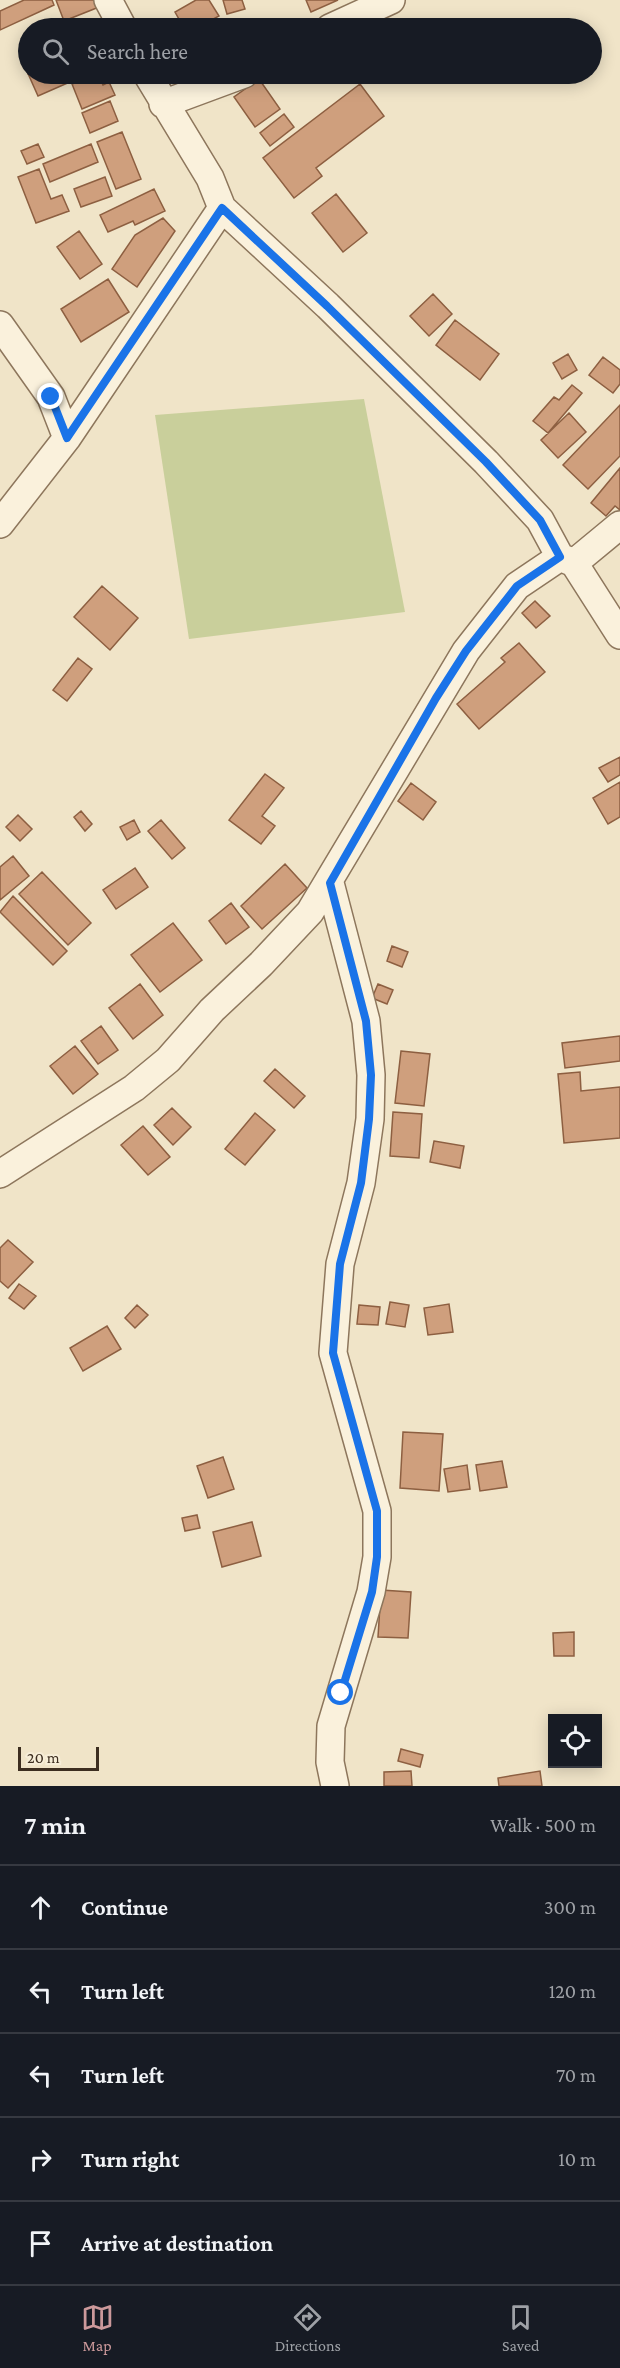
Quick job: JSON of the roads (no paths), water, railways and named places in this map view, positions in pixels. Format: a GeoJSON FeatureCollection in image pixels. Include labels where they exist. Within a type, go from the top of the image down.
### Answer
{"type":"FeatureCollection","features":[{"type":"Feature","properties":{"kind":"street"},"geometry":{"type":"LineString","coordinates":[[108,0],[118,18]]}},
{"type":"Feature","properties":{"kind":"street"},"geometry":{"type":"LineString","coordinates":[[352,18],[391,0]]}},
{"type":"Feature","properties":{"kind":"street"},"geometry":{"type":"LineString","coordinates":[[152,84],[210,178],[222,208],[327,306],[486,462],[540,520],[620,635]]}},
{"type":"Feature","properties":{"kind":"street"},"geometry":{"type":"LineString","coordinates":[[163,104],[217,84]]}},
{"type":"Feature","properties":{"kind":"street"},"geometry":{"type":"LineString","coordinates":[[0,524],[67,438],[222,208]]}},
{"type":"Feature","properties":{"kind":"street"},"geometry":{"type":"LineString","coordinates":[[0,325],[11,345],[51,397],[67,438]]}},
{"type":"Feature","properties":{"kind":"street"},"geometry":{"type":"LineString","coordinates":[[0,1174],[134,1088],[168,1060],[212,1010],[261,964],[310,912],[330,883],[436,698],[466,651],[517,586],[567,560],[620,525]]}},
{"type":"Feature","properties":{"kind":"street"},"geometry":{"type":"LineString","coordinates":[[330,883],[366,1021],[371,1075],[369,1119],[361,1183],[340,1264],[333,1353],[377,1511],[377,1557],[372,1592],[331,1726],[330,1762],[334,1786]]}}]}
